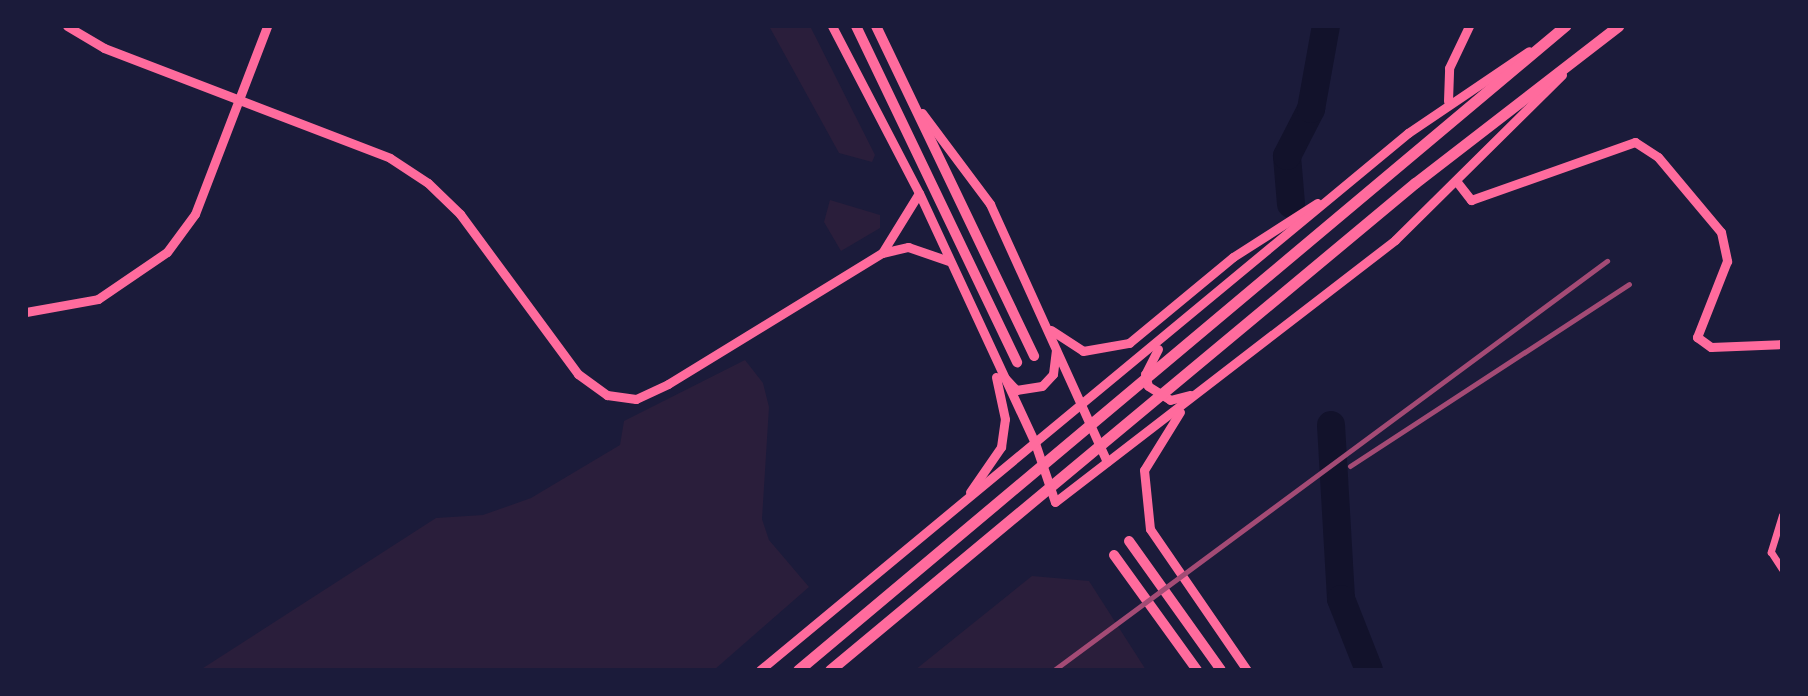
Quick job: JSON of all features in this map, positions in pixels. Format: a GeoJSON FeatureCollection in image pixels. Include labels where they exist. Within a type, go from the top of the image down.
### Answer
{"type":"FeatureCollection","features":[{"type":"Feature","properties":{"kind":"main road"},"geometry":{"type":"LineString","coordinates":[[856,26],[1017,362]]}},
{"type":"Feature","properties":{"kind":"main road"},"geometry":{"type":"LineString","coordinates":[[876,26],[922,113],[1034,356]]}},
{"type":"Feature","properties":{"kind":"main road"},"geometry":{"type":"LineString","coordinates":[[798,670],[1407,164],[1565,26]]}},
{"type":"Feature","properties":{"kind":"main road"},"geometry":{"type":"LineString","coordinates":[[830,670],[1415,183],[1562,75],[1618,26]]}},
{"type":"Feature","properties":{"kind":"main road"},"geometry":{"type":"LineString","coordinates":[[1129,541],[1221,670]]}},
{"type":"Feature","properties":{"kind":"main road"},"geometry":{"type":"LineString","coordinates":[[1114,555],[1197,670]]}},
{"type":"Feature","properties":{"kind":"street"},"geometry":{"type":"LineString","coordinates":[[67,26],[240,100],[390,158],[428,183],[460,214],[578,374],[607,395],[636,399],[668,384],[882,253],[908,247],[949,261]]}},
{"type":"Feature","properties":{"kind":"street"},"geometry":{"type":"LineString","coordinates":[[26,312],[98,299],[167,252],[195,214],[267,26]]}},
{"type":"Feature","properties":{"kind":"street"},"geometry":{"type":"LineString","coordinates":[[832,26],[919,193],[994,366],[1035,443],[1055,502],[1395,240],[1562,75]]}},
{"type":"Feature","properties":{"kind":"street"},"geometry":{"type":"LineString","coordinates":[[1448,101],[1449,68],[1469,26]]}},
{"type":"Feature","properties":{"kind":"street"},"geometry":{"type":"LineString","coordinates":[[760,670],[1035,443],[1162,343],[1448,101],[1546,41]]}},
{"type":"Feature","properties":{"kind":"street"},"geometry":{"type":"LineString","coordinates":[[922,113],[990,204],[1051,330],[1080,408],[1107,462]]}},
{"type":"Feature","properties":{"kind":"street"},"geometry":{"type":"LineString","coordinates":[[1457,182],[1471,200],[1635,142],[1658,157],[1721,232],[1727,261],[1697,337],[1711,347],[1782,344]]}},
{"type":"Feature","properties":{"kind":"street"},"geometry":{"type":"LineString","coordinates":[[1051,330],[1083,351],[1129,343],[1233,257],[1346,185]]}},
{"type":"Feature","properties":{"kind":"street"},"geometry":{"type":"LineString","coordinates":[[882,253],[919,193]]}},
{"type":"Feature","properties":{"kind":"street"},"geometry":{"type":"LineString","coordinates":[[994,366],[1016,390],[1042,386],[1057,358],[1051,330]]}},
{"type":"Feature","properties":{"kind":"street"},"geometry":{"type":"LineString","coordinates":[[1162,343],[1145,374],[1148,386],[1170,400],[1197,394]]}},
{"type":"Feature","properties":{"kind":"street"},"geometry":{"type":"LineString","coordinates":[[955,511],[1001,447],[1005,419],[994,366]]}},
{"type":"Feature","properties":{"kind":"street"},"geometry":{"type":"LineString","coordinates":[[1197,394],[1150,450],[1142,494],[1150,529],[1247,670]]}},
{"type":"Feature","properties":{"kind":"street"},"geometry":{"type":"LineString","coordinates":[[1782,515],[1771,552],[1782,569]]}},
{"type":"Feature","properties":{"kind":"shaded area"},"geometry":{"type":"Polygon","coordinates":[[[769,26],[810,26],[875,155],[872,162],[839,153],[769,26]]]}},
{"type":"Feature","properties":{"kind":"shaded area"},"geometry":{"type":"Polygon","coordinates":[[[830,200],[880,215],[880,228],[841,251],[824,222],[830,200]]]}},
{"type":"Feature","properties":{"kind":"shaded area"},"geometry":{"type":"Polygon","coordinates":[[[745,360],[763,383],[769,407],[762,519],[769,540],[809,587],[714,670],[200,670],[436,518],[483,515],[531,498],[620,445],[624,421],[745,360]]]}},
{"type":"Feature","properties":{"kind":"shaded area"},"geometry":{"type":"Polygon","coordinates":[[[1032,576],[1089,581],[1146,670],[915,670],[1032,576]]]}},
{"type":"Feature","properties":{"kind":"waterway"},"geometry":{"type":"LineString","coordinates":[[1291,204],[1287,156],[1311,109],[1326,26]]}},
{"type":"Feature","properties":{"kind":"waterway"},"geometry":{"type":"LineString","coordinates":[[1331,425],[1341,599],[1369,670]]}},
{"type":"Feature","properties":{"kind":"railway"},"geometry":{"type":"LineString","coordinates":[[1054,670],[1607,261]]}},
{"type":"Feature","properties":{"kind":"railway"},"geometry":{"type":"LineString","coordinates":[[1350,466],[1629,284]]}}]}
